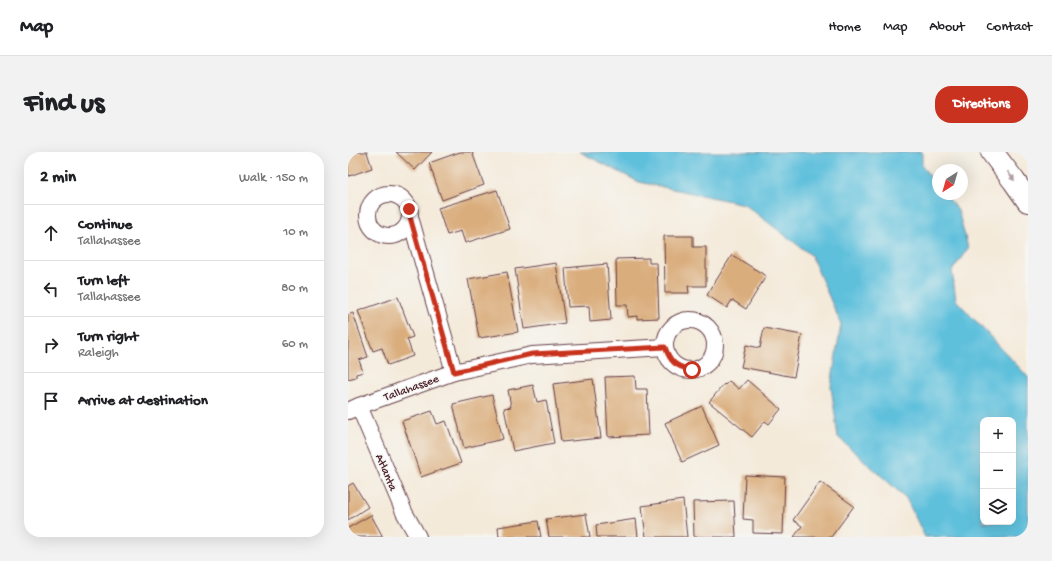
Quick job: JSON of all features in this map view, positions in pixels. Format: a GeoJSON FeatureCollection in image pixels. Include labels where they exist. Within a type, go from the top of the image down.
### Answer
{"type":"FeatureCollection","features":[{"type":"Feature","properties":{"kind":"main road"},"geometry":{"type":"LineString","coordinates":[[992,152],[1028,201]]}},
{"type":"Feature","properties":{"kind":"street"},"geometry":{"type":"LineString","coordinates":[[410,217],[454,372]]}},
{"type":"Feature","properties":{"kind":"street","name":"Tallahassee"},"geometry":{"type":"LineString","coordinates":[[353,408],[454,372],[532,354],[665,347]]}},
{"type":"Feature","properties":{"kind":"street","name":"Atlanta"},"geometry":{"type":"LineString","coordinates":[[353,408],[404,512],[418,537]]}},
{"type":"Feature","properties":{"kind":"water"},"geometry":{"type":"Polygon","coordinates":[[[580,152],[922,152],[922,166],[932,178],[932,200],[950,200],[958,210],[968,248],[952,271],[956,300],[1028,377],[1028,537],[925,537],[906,498],[838,437],[831,386],[841,324],[811,255],[744,204],[639,182],[580,152]]]}},
{"type":"Feature","properties":{"kind":"building"},"geometry":{"type":"Polygon","coordinates":[[[348,152],[367,152],[372,168],[349,176],[348,152]]]}},
{"type":"Feature","properties":{"kind":"building"},"geometry":{"type":"Polygon","coordinates":[[[396,152],[432,152],[415,170],[396,152]]]}},
{"type":"Feature","properties":{"kind":"building"},"geometry":{"type":"Polygon","coordinates":[[[460,152],[472,152],[484,185],[442,200],[429,163],[460,152]]]}},
{"type":"Feature","properties":{"kind":"building"},"geometry":{"type":"Polygon","coordinates":[[[497,190],[510,229],[465,243],[461,231],[447,235],[438,208],[497,190]]]}},
{"type":"Feature","properties":{"kind":"building"},"geometry":{"type":"Polygon","coordinates":[[[664,236],[693,236],[693,247],[706,247],[706,286],[688,286],[689,293],[665,293],[664,236]]]}},
{"type":"Feature","properties":{"kind":"building"},"geometry":{"type":"Polygon","coordinates":[[[732,255],[766,276],[746,309],[732,300],[727,308],[707,295],[732,255]]]}},
{"type":"Feature","properties":{"kind":"building"},"geometry":{"type":"Polygon","coordinates":[[[649,258],[649,263],[657,263],[659,318],[637,319],[637,316],[628,317],[627,305],[617,305],[616,259],[649,258]]]}},
{"type":"Feature","properties":{"kind":"building"},"geometry":{"type":"Polygon","coordinates":[[[556,263],[565,323],[524,329],[515,269],[556,263]]]}},
{"type":"Feature","properties":{"kind":"building"},"geometry":{"type":"Polygon","coordinates":[[[607,264],[611,320],[590,322],[589,306],[568,307],[565,268],[607,264]]]}},
{"type":"Feature","properties":{"kind":"building"},"geometry":{"type":"Polygon","coordinates":[[[507,272],[518,332],[479,338],[468,279],[507,272]]]}},
{"type":"Feature","properties":{"kind":"building"},"geometry":{"type":"Polygon","coordinates":[[[398,297],[413,337],[407,339],[413,356],[388,365],[382,348],[373,351],[358,311],[398,297]]]}},
{"type":"Feature","properties":{"kind":"building"},"geometry":{"type":"Polygon","coordinates":[[[353,313],[368,357],[359,360],[363,372],[356,374],[356,377],[348,379],[348,315],[353,313]]]}},
{"type":"Feature","properties":{"kind":"building"},"geometry":{"type":"Polygon","coordinates":[[[764,328],[802,335],[794,377],[741,367],[746,345],[760,348],[764,328]]]}},
{"type":"Feature","properties":{"kind":"building"},"geometry":{"type":"Polygon","coordinates":[[[635,376],[636,389],[647,389],[649,435],[608,437],[605,377],[635,376]]]}},
{"type":"Feature","properties":{"kind":"building"},"geometry":{"type":"Polygon","coordinates":[[[593,379],[601,438],[561,442],[553,384],[593,379]]]}},
{"type":"Feature","properties":{"kind":"building"},"geometry":{"type":"Polygon","coordinates":[[[747,380],[781,409],[769,424],[765,421],[752,437],[709,402],[724,384],[725,385],[729,381],[739,389],[747,380]]]}},
{"type":"Feature","properties":{"kind":"building"},"geometry":{"type":"Polygon","coordinates":[[[533,385],[537,402],[546,400],[554,443],[513,451],[504,408],[511,407],[508,390],[533,385]]]}},
{"type":"Feature","properties":{"kind":"building"},"geometry":{"type":"Polygon","coordinates":[[[492,395],[503,439],[464,448],[453,404],[492,395]]]}},
{"type":"Feature","properties":{"kind":"building"},"geometry":{"type":"Polygon","coordinates":[[[702,406],[719,445],[682,462],[665,423],[702,406]]]}},
{"type":"Feature","properties":{"kind":"building"},"geometry":{"type":"Polygon","coordinates":[[[432,411],[437,424],[446,421],[461,463],[421,477],[402,421],[432,411]]]}},
{"type":"Feature","properties":{"kind":"building"},"geometry":{"type":"Polygon","coordinates":[[[745,475],[785,477],[783,534],[753,533],[753,520],[743,519],[745,475]]]}},
{"type":"Feature","properties":{"kind":"building"},"geometry":{"type":"Polygon","coordinates":[[[820,482],[854,506],[831,537],[794,537],[802,526],[793,520],[820,482]]]}},
{"type":"Feature","properties":{"kind":"building"},"geometry":{"type":"Polygon","coordinates":[[[353,483],[368,507],[348,520],[348,486],[353,483]]]}},
{"type":"Feature","properties":{"kind":"building"},"geometry":{"type":"Polygon","coordinates":[[[683,500],[687,537],[646,537],[642,506],[683,500]]]}},
{"type":"Feature","properties":{"kind":"building"},"geometry":{"type":"Polygon","coordinates":[[[734,501],[736,537],[694,537],[693,502],[734,501]]]}},
{"type":"Feature","properties":{"kind":"building"},"geometry":{"type":"Polygon","coordinates":[[[586,514],[590,537],[549,537],[546,519],[586,514]]]}},
{"type":"Feature","properties":{"kind":"building"},"geometry":{"type":"Polygon","coordinates":[[[371,515],[383,537],[348,537],[348,528],[371,515]]]}},
{"type":"Feature","properties":{"kind":"building"},"geometry":{"type":"Polygon","coordinates":[[[636,519],[638,537],[597,537],[596,525],[636,519]]]}},
{"type":"Feature","properties":{"kind":"building"},"geometry":{"type":"Polygon","coordinates":[[[538,521],[541,537],[499,537],[498,527],[538,521]]]}},
{"type":"Feature","properties":{"kind":"route"},"geometry":{"type":"LineString","coordinates":[[409,209],[454,372],[532,354],[665,347],[668,356],[674,364],[692,370]]}}]}
